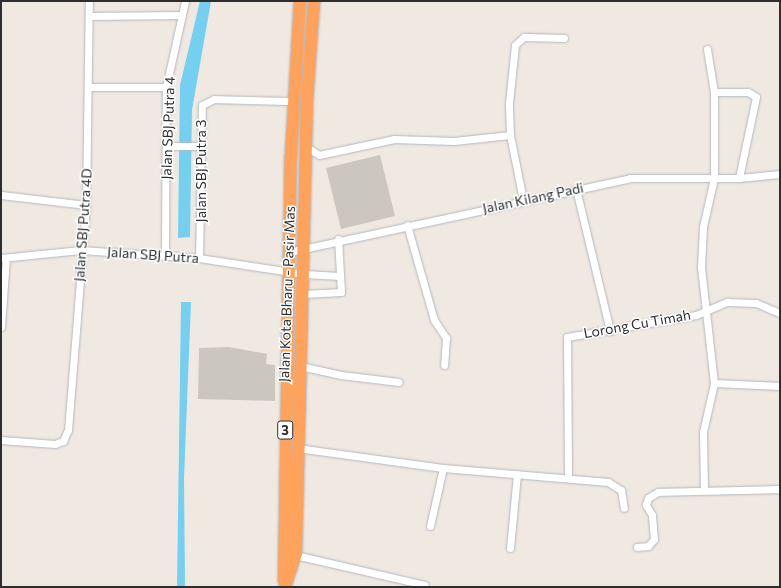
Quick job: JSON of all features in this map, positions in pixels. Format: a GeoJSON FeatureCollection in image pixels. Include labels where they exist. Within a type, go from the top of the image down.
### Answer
{"type":"FeatureCollection","features":[{"type":"Feature","properties":{"kind":"highway","name":"Jalan Kota Bharu - Pasir Mas"},"geometry":{"type":"LineString","coordinates":[[285,587],[288,272],[293,100],[300,1]]}},
{"type":"Feature","properties":{"kind":"highway","name":"Jalan Kota Bharu - Pasir Mas"},"geometry":{"type":"LineString","coordinates":[[285,587],[296,555],[297,448],[302,294],[314,1]]}},
{"type":"Feature","properties":{"kind":"street","name":"Jalan SBJ Putra 4D"},"geometry":{"type":"LineString","coordinates":[[1,440],[58,443],[67,436],[81,250],[86,205],[89,87],[89,1]]}},
{"type":"Feature","properties":{"kind":"street","name":"Jalan SBJ Putra 4"},"geometry":{"type":"LineString","coordinates":[[165,256],[168,146],[166,87],[185,1]]}},
{"type":"Feature","properties":{"kind":"street"},"geometry":{"type":"LineString","coordinates":[[89,16],[182,15]]}},
{"type":"Feature","properties":{"kind":"street"},"geometry":{"type":"LineString","coordinates":[[523,200],[510,135],[510,81],[517,40],[524,37],[564,38]]}},
{"type":"Feature","properties":{"kind":"street"},"geometry":{"type":"LineString","coordinates":[[704,490],[702,432],[714,382],[701,246],[714,178],[714,92],[707,49]]}},
{"type":"Feature","properties":{"kind":"street"},"geometry":{"type":"LineString","coordinates":[[89,87],[166,87]]}},
{"type":"Feature","properties":{"kind":"street"},"geometry":{"type":"LineString","coordinates":[[714,92],[748,92],[756,97],[739,178]]}},
{"type":"Feature","properties":{"kind":"street","name":"Jalan SBJ Putra 3"},"geometry":{"type":"LineString","coordinates":[[199,258],[199,146],[201,112],[206,101],[293,100]]}},
{"type":"Feature","properties":{"kind":"street"},"geometry":{"type":"LineString","coordinates":[[307,147],[319,155],[394,139],[459,141],[510,135]]}},
{"type":"Feature","properties":{"kind":"street"},"geometry":{"type":"LineString","coordinates":[[168,146],[199,146]]}},
{"type":"Feature","properties":{"kind":"street","name":"Jalan Kilang Padi"},"geometry":{"type":"LineString","coordinates":[[289,252],[338,239],[632,178],[739,178],[780,174]]}},
{"type":"Feature","properties":{"kind":"street"},"geometry":{"type":"LineString","coordinates":[[576,189],[610,331]]}},
{"type":"Feature","properties":{"kind":"street"},"geometry":{"type":"LineString","coordinates":[[1,196],[86,205]]}},
{"type":"Feature","properties":{"kind":"street"},"geometry":{"type":"LineString","coordinates":[[407,225],[434,320],[446,338],[444,365]]}},
{"type":"Feature","properties":{"kind":"street"},"geometry":{"type":"LineString","coordinates":[[302,294],[336,294],[341,292],[338,239]]}},
{"type":"Feature","properties":{"kind":"street","name":"Jalan SBJ Putra"},"geometry":{"type":"LineString","coordinates":[[4,258],[81,250],[199,258],[288,272],[340,276]]}},
{"type":"Feature","properties":{"kind":"street"},"geometry":{"type":"LineString","coordinates":[[1,327],[4,258]]}},
{"type":"Feature","properties":{"kind":"street","name":"Lorong Cu Timah"},"geometry":{"type":"LineString","coordinates":[[568,476],[567,337],[610,331],[706,310],[721,304],[743,301],[780,313]]}},
{"type":"Feature","properties":{"kind":"street"},"geometry":{"type":"LineString","coordinates":[[300,366],[341,375],[400,382]]}},
{"type":"Feature","properties":{"kind":"street"},"geometry":{"type":"LineString","coordinates":[[714,382],[780,386]]}},
{"type":"Feature","properties":{"kind":"street"},"geometry":{"type":"LineString","coordinates":[[297,448],[443,468],[517,474],[568,476],[615,484],[621,490],[624,508]]}},
{"type":"Feature","properties":{"kind":"street"},"geometry":{"type":"LineString","coordinates":[[430,526],[443,468]]}},
{"type":"Feature","properties":{"kind":"street"},"geometry":{"type":"LineString","coordinates":[[510,548],[517,474]]}},
{"type":"Feature","properties":{"kind":"street"},"geometry":{"type":"LineString","coordinates":[[637,547],[648,546],[654,537],[651,513],[646,505],[649,496],[660,492],[780,489]]}},
{"type":"Feature","properties":{"kind":"street"},"geometry":{"type":"LineString","coordinates":[[296,555],[425,585]]}},
{"type":"Feature","properties":{"kind":"water"},"geometry":{"type":"Polygon","coordinates":[[[200,1],[211,1],[192,110],[190,237],[178,238],[180,85],[200,1]]]}},
{"type":"Feature","properties":{"kind":"water"},"geometry":{"type":"Polygon","coordinates":[[[181,302],[191,302],[184,478],[185,587],[177,587],[181,302]]]}},
{"type":"Feature","properties":{"kind":"building"},"geometry":{"type":"Polygon","coordinates":[[[380,155],[395,216],[341,229],[326,168],[380,155]]]}},
{"type":"Feature","properties":{"kind":"building"},"geometry":{"type":"Polygon","coordinates":[[[229,347],[267,354],[266,364],[275,365],[275,401],[198,399],[199,348],[229,347]]]}}]}
